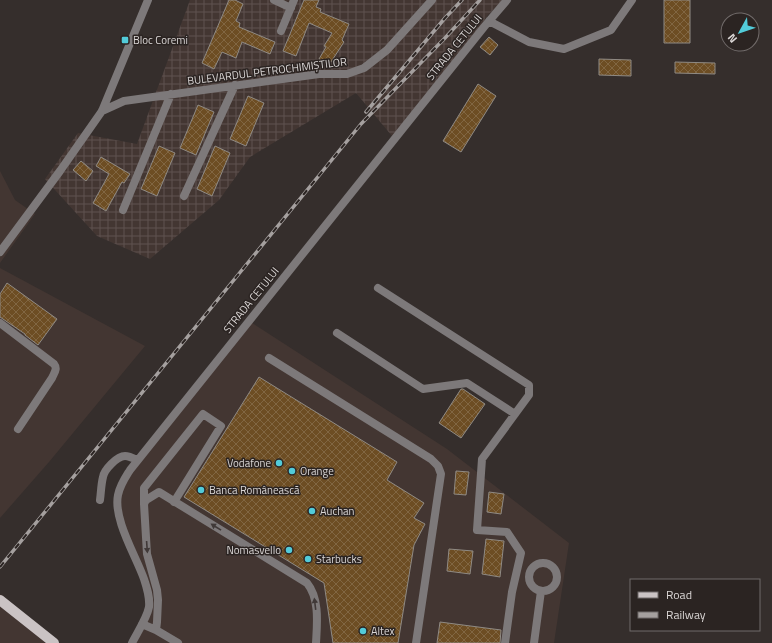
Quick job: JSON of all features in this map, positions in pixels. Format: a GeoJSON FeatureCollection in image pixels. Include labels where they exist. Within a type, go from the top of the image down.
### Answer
{"type":"FeatureCollection","features":[{"type":"Feature","properties":{"kind":"main road"},"geometry":{"type":"LineString","coordinates":[[0,600],[54,643]]}},
{"type":"Feature","properties":{"kind":"street"},"geometry":{"type":"LineString","coordinates":[[0,252],[102,111],[148,0]]}},
{"type":"Feature","properties":{"kind":"street"},"geometry":{"type":"LineString","coordinates":[[274,0],[291,8]]}},
{"type":"Feature","properties":{"kind":"street"},"geometry":{"type":"LineString","coordinates":[[281,31],[294,0]]}},
{"type":"Feature","properties":{"kind":"street","name":"BULEVARDUL PETROCHIMIȘTILOR"},"geometry":{"type":"LineString","coordinates":[[102,111],[124,101],[319,74],[347,74],[364,68],[387,50],[432,0]]}},
{"type":"Feature","properties":{"kind":"street","name":"STRADA CETULUI"},"geometry":{"type":"LineString","coordinates":[[132,643],[149,607],[149,596],[140,568],[120,522],[117,510],[117,496],[121,484],[137,460],[507,0]]}},
{"type":"Feature","properties":{"kind":"street"},"geometry":{"type":"LineString","coordinates":[[489,21],[529,42],[564,49],[611,30],[632,0]]}},
{"type":"Feature","properties":{"kind":"street"},"geometry":{"type":"LineString","coordinates":[[184,196],[235,85]]}},
{"type":"Feature","properties":{"kind":"street"},"geometry":{"type":"LineString","coordinates":[[123,210],[171,94]]}},
{"type":"Feature","properties":{"kind":"street"},"geometry":{"type":"LineString","coordinates":[[378,288],[528,385],[529,395],[482,459],[477,530],[507,532],[521,553],[512,592],[505,643]]}},
{"type":"Feature","properties":{"kind":"street"},"geometry":{"type":"LineString","coordinates":[[0,323],[56,367],[52,378],[18,429]]}},
{"type":"Feature","properties":{"kind":"street"},"geometry":{"type":"LineString","coordinates":[[337,333],[423,389],[467,383],[515,414]]}},
{"type":"Feature","properties":{"kind":"street"},"geometry":{"type":"LineString","coordinates":[[269,358],[432,459],[438,466],[441,474],[416,643]]}},
{"type":"Feature","properties":{"kind":"street"},"geometry":{"type":"LineString","coordinates":[[156,630],[158,600],[157,590],[147,554],[144,488],[203,414],[221,426],[174,502]]}},
{"type":"Feature","properties":{"kind":"street"},"geometry":{"type":"LineString","coordinates":[[100,500],[103,475],[113,462],[124,456],[137,460]]}},
{"type":"Feature","properties":{"kind":"street"},"geometry":{"type":"LineString","coordinates":[[148,483],[174,502],[307,583],[312,590],[314,597],[317,621],[316,643]]}},
{"type":"Feature","properties":{"kind":"street"},"geometry":{"type":"LineString","coordinates":[[144,504],[149,497],[159,492]]}},
{"type":"Feature","properties":{"kind":"street"},"geometry":{"type":"LineString","coordinates":[[542,563],[552,566],[557,575],[557,580],[551,589],[541,591],[536,590],[532,586],[529,577],[533,567],[542,563]]}},
{"type":"Feature","properties":{"kind":"street"},"geometry":{"type":"LineString","coordinates":[[518,565],[530,572]]}},
{"type":"Feature","properties":{"kind":"street"},"geometry":{"type":"LineString","coordinates":[[534,643],[541,591]]}},
{"type":"Feature","properties":{"kind":"street"},"geometry":{"type":"LineString","coordinates":[[149,607],[158,600]]}},
{"type":"Feature","properties":{"kind":"street"},"geometry":{"type":"LineString","coordinates":[[142,624],[156,630],[178,643]]}},
{"type":"Feature","properties":{"kind":"shaded area"},"geometry":{"type":"Polygon","coordinates":[[[190,0],[504,0],[488,15],[445,76],[392,136],[356,93],[250,157],[219,200],[150,259],[97,236],[45,179],[78,133],[137,144],[190,0]]]}},
{"type":"Feature","properties":{"kind":"shaded area"},"geometry":{"type":"Polygon","coordinates":[[[0,171],[15,200],[35,214],[0,263],[0,171]]]}},
{"type":"Feature","properties":{"kind":"shaded area"},"geometry":{"type":"Polygon","coordinates":[[[0,268],[145,346],[49,462],[0,518],[0,268]]]}},
{"type":"Feature","properties":{"kind":"shaded area"},"geometry":{"type":"Polygon","coordinates":[[[249,321],[447,449],[569,543],[554,643],[131,643],[149,607],[140,568],[120,522],[121,484],[249,321]]]}},
{"type":"Feature","properties":{"kind":"shaded area"},"geometry":{"type":"Polygon","coordinates":[[[0,594],[4,597],[59,643],[0,643],[0,594]]]}},
{"type":"Feature","properties":{"kind":"building"},"geometry":{"type":"Polygon","coordinates":[[[229,0],[235,0],[243,4],[236,21],[240,23],[239,27],[275,42],[270,54],[242,42],[236,58],[222,52],[214,69],[202,63],[229,0]]]}},
{"type":"Feature","properties":{"kind":"building"},"geometry":{"type":"Polygon","coordinates":[[[304,0],[319,0],[316,7],[321,9],[320,12],[349,24],[342,40],[344,42],[329,65],[319,59],[326,47],[324,46],[332,33],[309,23],[296,56],[283,51],[304,0]]]}},
{"type":"Feature","properties":{"kind":"building"},"geometry":{"type":"Polygon","coordinates":[[[664,0],[690,0],[690,43],[664,43],[664,0]]]}},
{"type":"Feature","properties":{"kind":"building"},"geometry":{"type":"Polygon","coordinates":[[[489,37],[498,45],[490,55],[480,47],[489,37]]]}},
{"type":"Feature","properties":{"kind":"building"},"geometry":{"type":"Polygon","coordinates":[[[599,59],[631,60],[631,76],[599,75],[599,59]]]}},
{"type":"Feature","properties":{"kind":"building"},"geometry":{"type":"Polygon","coordinates":[[[675,62],[715,63],[715,74],[675,73],[675,62]]]}},
{"type":"Feature","properties":{"kind":"building"},"geometry":{"type":"Polygon","coordinates":[[[478,84],[496,96],[461,152],[443,141],[478,84]]]}},
{"type":"Feature","properties":{"kind":"building"},"geometry":{"type":"Polygon","coordinates":[[[248,96],[264,103],[246,146],[230,139],[248,96]]]}},
{"type":"Feature","properties":{"kind":"building"},"geometry":{"type":"Polygon","coordinates":[[[198,105],[214,112],[196,155],[180,148],[198,105]]]}},
{"type":"Feature","properties":{"kind":"building"},"geometry":{"type":"Polygon","coordinates":[[[159,146],[175,153],[157,196],[141,189],[159,146]]]}},
{"type":"Feature","properties":{"kind":"building"},"geometry":{"type":"Polygon","coordinates":[[[215,146],[230,153],[212,196],[197,189],[215,146]]]}},
{"type":"Feature","properties":{"kind":"building"},"geometry":{"type":"Polygon","coordinates":[[[101,157],[130,174],[124,183],[122,182],[106,211],[93,203],[109,174],[96,166],[101,157]]]}},
{"type":"Feature","properties":{"kind":"building"},"geometry":{"type":"Polygon","coordinates":[[[81,161],[93,171],[86,181],[73,170],[81,161]]]}},
{"type":"Feature","properties":{"kind":"building"},"geometry":{"type":"Polygon","coordinates":[[[7,283],[57,319],[38,345],[0,317],[0,294],[7,283]]]}},
{"type":"Feature","properties":{"kind":"building","name":"Auchan"},"geometry":{"type":"Polygon","coordinates":[[[259,377],[397,462],[387,480],[424,503],[414,518],[425,524],[414,545],[398,643],[333,643],[324,583],[184,497],[259,377]]]}},
{"type":"Feature","properties":{"kind":"building"},"geometry":{"type":"Polygon","coordinates":[[[461,389],[485,404],[461,438],[439,423],[461,389]]]}},
{"type":"Feature","properties":{"kind":"building"},"geometry":{"type":"Polygon","coordinates":[[[456,471],[469,472],[466,495],[454,494],[456,471]]]}},
{"type":"Feature","properties":{"kind":"building"},"geometry":{"type":"Polygon","coordinates":[[[489,492],[504,494],[501,514],[487,512],[489,492]]]}},
{"type":"Feature","properties":{"kind":"building"},"geometry":{"type":"Polygon","coordinates":[[[486,539],[504,541],[500,577],[482,574],[486,539]]]}},
{"type":"Feature","properties":{"kind":"building"},"geometry":{"type":"Polygon","coordinates":[[[449,549],[473,551],[470,574],[447,571],[449,549]]]}},
{"type":"Feature","properties":{"kind":"building"},"geometry":{"type":"Polygon","coordinates":[[[440,622],[501,630],[500,643],[437,643],[440,622]]]}},
{"type":"Feature","properties":{"kind":"railway"},"geometry":{"type":"LineString","coordinates":[[366,112],[462,0]]}},
{"type":"Feature","properties":{"kind":"railway"},"geometry":{"type":"LineString","coordinates":[[0,567],[361,124],[480,0]]}},
{"type":"Feature","properties":{"kind":"place","name":"Bloc Coremi"},"geometry":{"type":"Point","coordinates":[125,40]}},
{"type":"Feature","properties":{"kind":"place","name":"Vodafone"},"geometry":{"type":"Point","coordinates":[279,463]}},
{"type":"Feature","properties":{"kind":"place","name":"Orange"},"geometry":{"type":"Point","coordinates":[292,471]}},
{"type":"Feature","properties":{"kind":"place","name":"Banca Românească"},"geometry":{"type":"Point","coordinates":[201,490]}},
{"type":"Feature","properties":{"kind":"place","name":"Auchan"},"geometry":{"type":"Point","coordinates":[312,511]}},
{"type":"Feature","properties":{"kind":"place","name":"Nomasvello"},"geometry":{"type":"Point","coordinates":[289,550]}},
{"type":"Feature","properties":{"kind":"place","name":"Starbucks"},"geometry":{"type":"Point","coordinates":[308,559]}},
{"type":"Feature","properties":{"kind":"place","name":"Altex"},"geometry":{"type":"Point","coordinates":[363,631]}}]}
